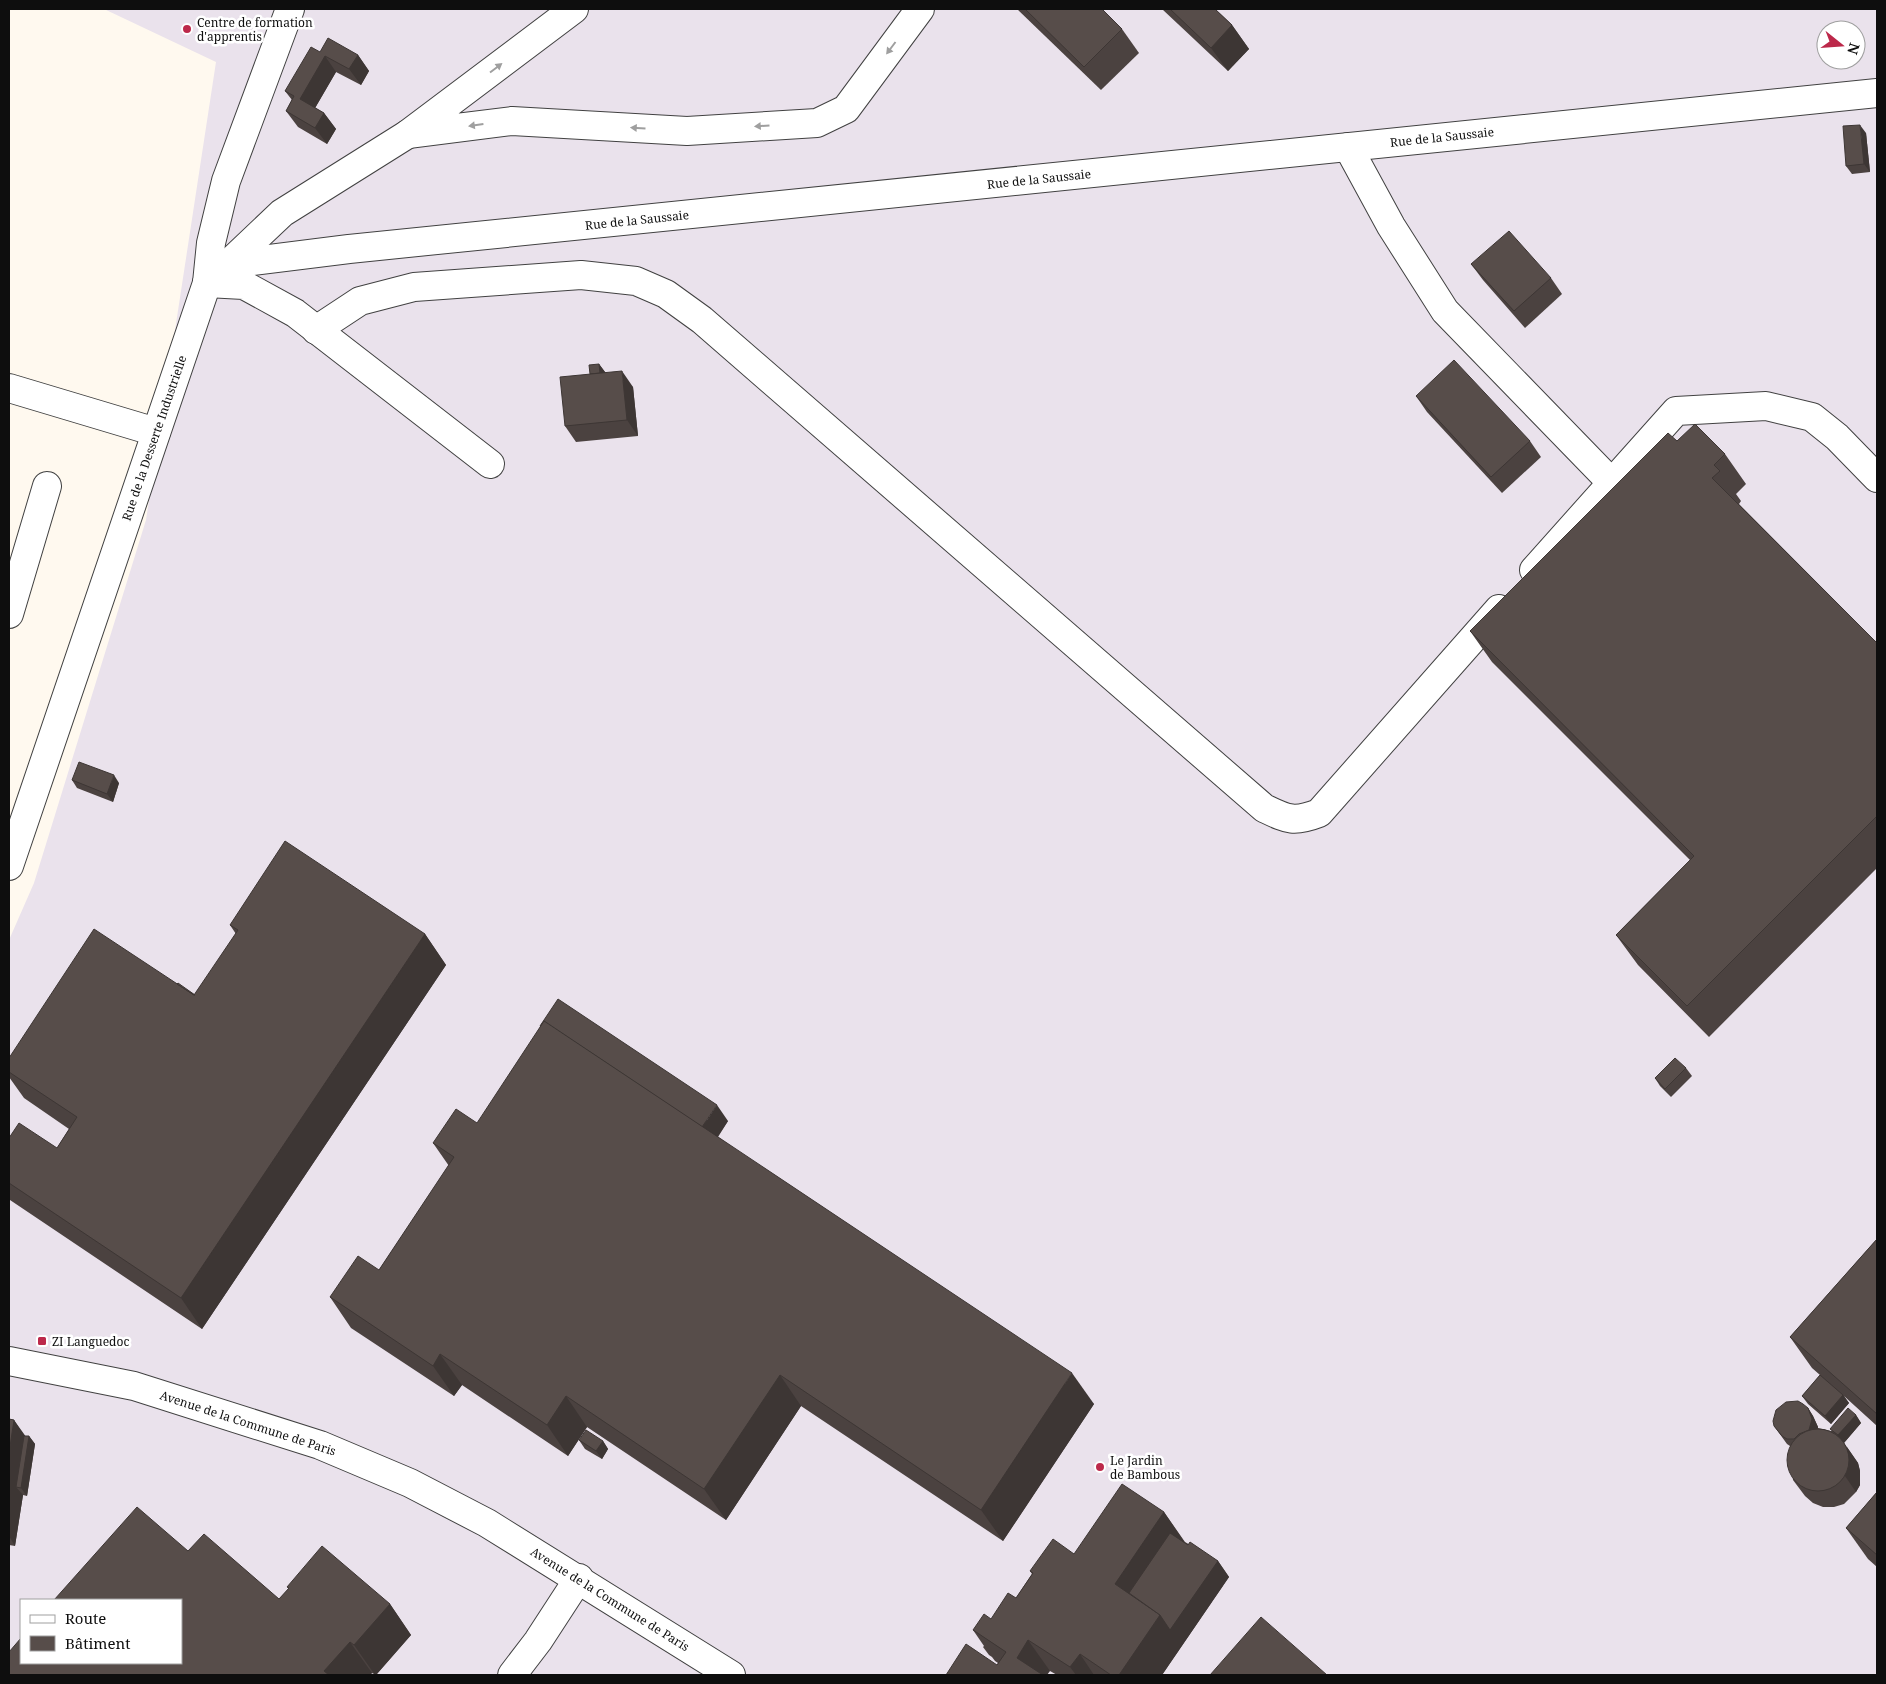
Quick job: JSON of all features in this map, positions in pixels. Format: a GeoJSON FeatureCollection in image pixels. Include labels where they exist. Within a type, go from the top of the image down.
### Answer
{"type":"FeatureCollection","features":[{"type":"Feature","properties":{"kind":"street","name":"Rue de la Desserte Industrielle"},"geometry":{"type":"LineString","coordinates":[[9,862],[207,283],[212,243],[226,181],[290,9]]}},
{"type":"Feature","properties":{"kind":"street"},"geometry":{"type":"LineString","coordinates":[[207,283],[282,213],[408,134],[574,9]]}},
{"type":"Feature","properties":{"kind":"street"},"geometry":{"type":"LineString","coordinates":[[408,134],[512,121],[687,131],[816,122],[846,109],[920,9]]}},
{"type":"Feature","properties":{"kind":"street","name":"Rue de la Saussaie"},"geometry":{"type":"LineString","coordinates":[[207,283],[245,262],[330,251],[1877,93]]}},
{"type":"Feature","properties":{"kind":"street"},"geometry":{"type":"LineString","coordinates":[[1348,147],[1391,226],[1445,311],[1612,483]]}},
{"type":"Feature","properties":{"kind":"street"},"geometry":{"type":"LineString","coordinates":[[316,330],[360,301],[414,286],[581,275],[636,282],[666,294],[702,320],[1264,808],[1287,819],[1303,819],[1318,813],[1676,410],[1766,406],[1812,417],[1837,436],[1877,478]]}},
{"type":"Feature","properties":{"kind":"street"},"geometry":{"type":"LineString","coordinates":[[207,283],[244,285],[295,313],[490,464]]}},
{"type":"Feature","properties":{"kind":"street"},"geometry":{"type":"LineString","coordinates":[[9,388],[156,432]]}},
{"type":"Feature","properties":{"kind":"street"},"geometry":{"type":"LineString","coordinates":[[9,614],[47,486]]}},
{"type":"Feature","properties":{"kind":"street","name":"Avenue de la Commune de Paris"},"geometry":{"type":"LineString","coordinates":[[9,1361],[134,1386],[320,1445],[410,1483],[488,1523],[731,1675]]}},
{"type":"Feature","properties":{"kind":"street"},"geometry":{"type":"LineString","coordinates":[[512,1675],[538,1641],[578,1578]]}},
{"type":"Feature","properties":{"kind":"shaded area"},"geometry":{"type":"Polygon","coordinates":[[[104,9],[1877,9],[1877,1675],[9,1675],[9,940],[34,883],[146,520],[216,62],[104,9]]]}},
{"type":"Feature","properties":{"kind":"building"},"geometry":{"type":"Polygon","coordinates":[[[1025,9],[1102,9],[1122,29],[1084,67],[1025,9]]]}},
{"type":"Feature","properties":{"kind":"building"},"geometry":{"type":"Polygon","coordinates":[[[1170,9],[1215,9],[1232,25],[1211,48],[1170,9]]]}},
{"type":"Feature","properties":{"kind":"building"},"geometry":{"type":"Polygon","coordinates":[[[328,38],[358,55],[349,69],[325,56],[300,99],[324,113],[315,128],[286,111],[294,96],[285,91],[311,47],[320,52],[328,38]]]}},
{"type":"Feature","properties":{"kind":"building"},"geometry":{"type":"Polygon","coordinates":[[[1860,125],[1864,164],[1846,166],[1843,126],[1860,125]]]}},
{"type":"Feature","properties":{"kind":"building"},"geometry":{"type":"Polygon","coordinates":[[[1509,231],[1551,278],[1514,311],[1471,264],[1509,231]]]}},
{"type":"Feature","properties":{"kind":"building"},"geometry":{"type":"Polygon","coordinates":[[[1454,360],[1530,441],[1491,477],[1416,396],[1454,360]]]}},
{"type":"Feature","properties":{"kind":"building"},"geometry":{"type":"Polygon","coordinates":[[[599,364],[600,373],[590,374],[589,365],[599,364]]]}},
{"type":"Feature","properties":{"kind":"building"},"geometry":{"type":"Polygon","coordinates":[[[622,371],[627,420],[565,426],[560,377],[622,371]]]}},
{"type":"Feature","properties":{"kind":"building"},"geometry":{"type":"Polygon","coordinates":[[[1695,424],[1725,454],[1714,465],[1720,471],[1712,478],[1877,643],[1877,816],[1687,1006],[1616,935],[1694,856],[1470,631],[1668,433],[1677,441],[1695,424]]]}},
{"type":"Feature","properties":{"kind":"building"},"geometry":{"type":"Polygon","coordinates":[[[79,762],[114,775],[107,794],[72,780],[79,762]]]}},
{"type":"Feature","properties":{"kind":"building"},"geometry":{"type":"Polygon","coordinates":[[[285,841],[425,934],[181,1298],[9,1183],[9,1138],[19,1123],[57,1148],[77,1117],[9,1072],[9,1058],[94,929],[194,995],[238,930],[230,925],[285,841]]]}},
{"type":"Feature","properties":{"kind":"building"},"geometry":{"type":"Polygon","coordinates":[[[178,983],[195,995],[177,984],[178,983]]]}},
{"type":"Feature","properties":{"kind":"building"},"geometry":{"type":"Polygon","coordinates":[[[558,999],[717,1105],[702,1127],[544,1021],[541,1027],[540,1026],[558,999]]]}},
{"type":"Feature","properties":{"kind":"building"},"geometry":{"type":"Polygon","coordinates":[[[544,1021],[1072,1373],[981,1510],[780,1375],[704,1489],[566,1396],[547,1425],[440,1354],[433,1366],[330,1297],[358,1256],[379,1270],[454,1157],[433,1143],[456,1109],[477,1123],[544,1021]]]}},
{"type":"Feature","properties":{"kind":"building"},"geometry":{"type":"Polygon","coordinates":[[[1675,1058],[1686,1068],[1665,1089],[1655,1078],[1675,1058]]]}},
{"type":"Feature","properties":{"kind":"building"},"geometry":{"type":"Polygon","coordinates":[[[1877,1239],[1877,1414],[1790,1337],[1877,1239]]]}},
{"type":"Feature","properties":{"kind":"building"},"geometry":{"type":"Polygon","coordinates":[[[1820,1375],[1843,1395],[1825,1416],[1802,1396],[1820,1375]]]}},
{"type":"Feature","properties":{"kind":"building"},"geometry":{"type":"Polygon","coordinates":[[[1798,1401],[1808,1408],[1812,1419],[1809,1430],[1799,1434],[1794,1439],[1787,1439],[1774,1426],[1773,1421],[1776,1410],[1786,1402],[1798,1401]]]}},
{"type":"Feature","properties":{"kind":"building"},"geometry":{"type":"Polygon","coordinates":[[[1848,1408],[1856,1415],[1838,1435],[1830,1429],[1848,1408]]]}},
{"type":"Feature","properties":{"kind":"building"},"geometry":{"type":"Polygon","coordinates":[[[9,1419],[14,1420],[9,1453],[9,1419]]]}},
{"type":"Feature","properties":{"kind":"building"},"geometry":{"type":"Polygon","coordinates":[[[1812,1429],[1824,1429],[1840,1438],[1847,1448],[1849,1460],[1847,1472],[1840,1482],[1824,1491],[1812,1491],[1801,1486],[1792,1477],[1787,1466],[1787,1454],[1792,1443],[1801,1434],[1812,1429]]]}},
{"type":"Feature","properties":{"kind":"building"},"geometry":{"type":"Polygon","coordinates":[[[586,1430],[603,1441],[596,1451],[579,1440],[586,1430]]]}},
{"type":"Feature","properties":{"kind":"building"},"geometry":{"type":"Polygon","coordinates":[[[24,1436],[29,1436],[21,1488],[16,1487],[24,1436]]]}},
{"type":"Feature","properties":{"kind":"building"},"geometry":{"type":"Polygon","coordinates":[[[1122,1484],[1164,1512],[1115,1584],[1160,1615],[1119,1675],[1111,1675],[1080,1654],[1070,1667],[1028,1640],[1017,1658],[1043,1675],[946,1675],[966,1644],[997,1665],[1006,1652],[973,1630],[984,1614],[991,1619],[1008,1593],[1016,1598],[1033,1573],[1030,1571],[1053,1539],[1074,1554],[1122,1484]]]}},
{"type":"Feature","properties":{"kind":"building"},"geometry":{"type":"Polygon","coordinates":[[[1877,1492],[1877,1555],[1846,1528],[1877,1492]]]}},
{"type":"Feature","properties":{"kind":"building"},"geometry":{"type":"Polygon","coordinates":[[[137,1507],[188,1551],[204,1534],[279,1599],[322,1546],[390,1604],[354,1645],[350,1642],[324,1671],[329,1675],[9,1675],[9,1652],[20,1639],[20,1664],[182,1664],[182,1599],[55,1599],[137,1507]]]}},
{"type":"Feature","properties":{"kind":"building"},"geometry":{"type":"Polygon","coordinates":[[[1170,1533],[1188,1545],[1190,1542],[1218,1561],[1170,1630],[1160,1615],[1129,1593],[1170,1533]]]}},
{"type":"Feature","properties":{"kind":"building"},"geometry":{"type":"Polygon","coordinates":[[[1261,1617],[1327,1675],[1210,1675],[1261,1617]]]}},
{"type":"Feature","properties":{"kind":"place","name":"Centre de formation d'apprentis"},"geometry":{"type":"Point","coordinates":[187,29]}},
{"type":"Feature","properties":{"kind":"place","name":"ZI Languedoc"},"geometry":{"type":"Point","coordinates":[42,1341]}},
{"type":"Feature","properties":{"kind":"place","name":"Le Jardin de Bambous"},"geometry":{"type":"Point","coordinates":[1100,1467]}}]}
